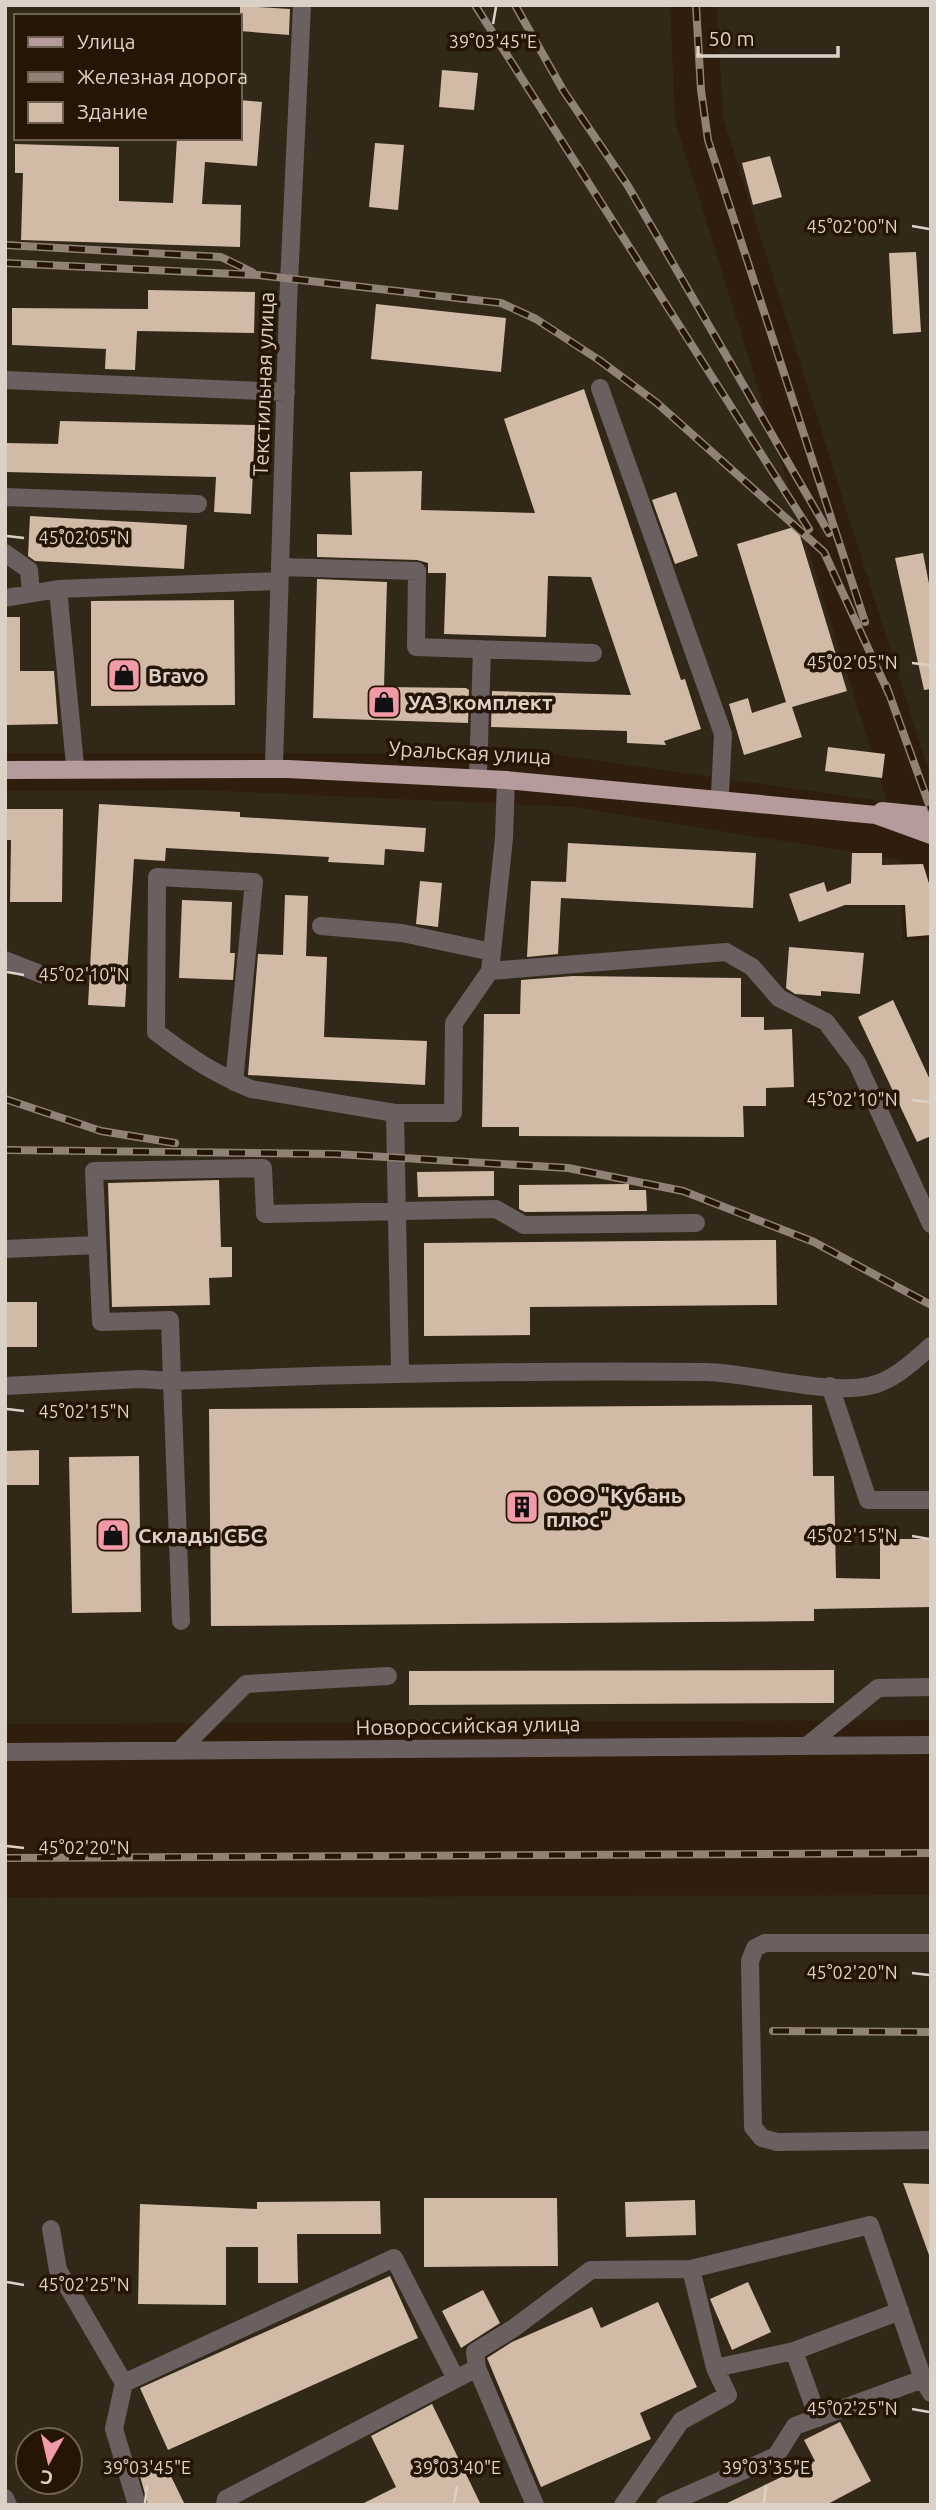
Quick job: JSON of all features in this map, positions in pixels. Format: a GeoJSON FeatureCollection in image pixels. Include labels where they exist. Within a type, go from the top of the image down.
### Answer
{"type":"FeatureCollection","features":[{"type":"Feature","properties":{"kind":"main road","name":"Уральская улица"},"geometry":{"type":"LineString","coordinates":[[5,768],[75,765],[274,767],[478,774],[876,815],[931,835]]}},
{"type":"Feature","properties":{"kind":"main road","name":"Уральская улица"},"geometry":{"type":"LineString","coordinates":[[5,768],[274,767],[506,780],[931,816]]}},
{"type":"Feature","properties":{"kind":"street","name":"Текстильная улица"},"geometry":{"type":"LineString","coordinates":[[274,767],[302,5]]}},
{"type":"Feature","properties":{"kind":"street"},"geometry":{"type":"LineString","coordinates":[[5,380],[286,392]]}},
{"type":"Feature","properties":{"kind":"street"},"geometry":{"type":"LineString","coordinates":[[600,388],[723,734],[720,798]]}},
{"type":"Feature","properties":{"kind":"street"},"geometry":{"type":"LineString","coordinates":[[5,497],[198,503]]}},
{"type":"Feature","properties":{"kind":"street"},"geometry":{"type":"LineString","coordinates":[[5,553],[29,570],[31,593]]}},
{"type":"Feature","properties":{"kind":"street"},"geometry":{"type":"LineString","coordinates":[[5,597],[58,589],[280,574],[417,571],[416,647],[593,653]]}},
{"type":"Feature","properties":{"kind":"street"},"geometry":{"type":"LineString","coordinates":[[58,589],[75,765]]}},
{"type":"Feature","properties":{"kind":"street"},"geometry":{"type":"LineString","coordinates":[[478,774],[482,649]]}},
{"type":"Feature","properties":{"kind":"street"},"geometry":{"type":"LineString","coordinates":[[234,1082],[254,882],[157,877],[156,1032],[207,1070],[234,1082],[251,1089],[396,1113],[453,1113],[454,1023],[490,971],[504,838],[506,780]]}},
{"type":"Feature","properties":{"kind":"street"},"geometry":{"type":"LineString","coordinates":[[321,926],[402,933],[492,952]]}},
{"type":"Feature","properties":{"kind":"street"},"geometry":{"type":"LineString","coordinates":[[490,971],[726,952],[752,967],[779,998],[826,1021],[857,1063],[931,1224]]}},
{"type":"Feature","properties":{"kind":"street"},"geometry":{"type":"LineString","coordinates":[[5,960],[43,975]]}},
{"type":"Feature","properties":{"kind":"street"},"geometry":{"type":"LineString","coordinates":[[396,1113],[400,1373]]}},
{"type":"Feature","properties":{"kind":"street"},"geometry":{"type":"LineString","coordinates":[[181,1621],[170,1320],[101,1322],[94,1171],[263,1168],[265,1214],[496,1209],[524,1224],[696,1223]]}},
{"type":"Feature","properties":{"kind":"street"},"geometry":{"type":"LineString","coordinates":[[5,1249],[97,1245]]}},
{"type":"Feature","properties":{"kind":"street"},"geometry":{"type":"LineString","coordinates":[[5,1386],[140,1379],[172,1381],[400,1373],[709,1372],[830,1386],[869,1386],[901,1371],[931,1346]]}},
{"type":"Feature","properties":{"kind":"street"},"geometry":{"type":"LineString","coordinates":[[830,1386],[868,1500],[931,1500]]}},
{"type":"Feature","properties":{"kind":"street"},"geometry":{"type":"LineString","coordinates":[[180,1750],[246,1684],[388,1676]]}},
{"type":"Feature","properties":{"kind":"street"},"geometry":{"type":"LineString","coordinates":[[808,1745],[878,1688],[931,1686]]}},
{"type":"Feature","properties":{"kind":"street","name":"Новороссийская улица"},"geometry":{"type":"LineString","coordinates":[[5,1752],[931,1745]]}},
{"type":"Feature","properties":{"kind":"street"},"geometry":{"type":"LineString","coordinates":[[931,1942],[765,1943],[755,1948],[750,1961],[753,2127],[762,2138],[777,2142],[931,2140]]}},
{"type":"Feature","properties":{"kind":"street"},"geometry":{"type":"LineString","coordinates":[[535,2505],[477,2368],[475,2352],[514,2328],[591,2270],[691,2269],[870,2225],[927,2386],[795,2426],[776,2456],[665,2505]]}},
{"type":"Feature","properties":{"kind":"street"},"geometry":{"type":"LineString","coordinates":[[51,2229],[58,2270],[124,2383],[114,2429],[137,2505]]}},
{"type":"Feature","properties":{"kind":"street"},"geometry":{"type":"LineString","coordinates":[[124,2383],[394,2258],[456,2379]]}},
{"type":"Feature","properties":{"kind":"street"},"geometry":{"type":"LineString","coordinates":[[623,2505],[681,2421],[728,2395],[715,2368],[691,2269]]}},
{"type":"Feature","properties":{"kind":"street"},"geometry":{"type":"LineString","coordinates":[[715,2368],[794,2351],[900,2311]]}},
{"type":"Feature","properties":{"kind":"street"},"geometry":{"type":"LineString","coordinates":[[794,2351],[818,2418]]}},
{"type":"Feature","properties":{"kind":"street"},"geometry":{"type":"LineString","coordinates":[[225,2505],[226,2499],[477,2368]]}},
{"type":"Feature","properties":{"kind":"street"},"geometry":{"type":"LineString","coordinates":[[5,2498],[8,2505]]}},
{"type":"Feature","properties":{"kind":"shaded area"},"geometry":{"type":"Polygon","coordinates":[[[5,5],[670,5],[675,121],[887,802],[552,754],[5,753],[5,5]]]}},
{"type":"Feature","properties":{"kind":"shaded area"},"geometry":{"type":"Polygon","coordinates":[[[717,5],[931,5],[931,779],[723,118],[717,5]]]}},
{"type":"Feature","properties":{"kind":"shaded area"},"geometry":{"type":"Polygon","coordinates":[[[202,790],[574,807],[900,860],[903,940],[931,939],[931,1720],[5,1724],[5,791],[202,790]]]}},
{"type":"Feature","properties":{"kind":"shaded area"},"geometry":{"type":"Polygon","coordinates":[[[931,1895],[931,2505],[5,2505],[5,1898],[931,1895]]]}},
{"type":"Feature","properties":{"kind":"building"},"geometry":{"type":"Polygon","coordinates":[[[240,6],[290,9],[289,35],[242,31],[240,6]]]}},
{"type":"Feature","properties":{"kind":"building"},"geometry":{"type":"Polygon","coordinates":[[[442,70],[478,73],[474,110],[439,107],[442,70]]]}},
{"type":"Feature","properties":{"kind":"building"},"geometry":{"type":"Polygon","coordinates":[[[242,100],[262,102],[257,166],[205,162],[202,204],[241,205],[240,247],[21,240],[23,173],[15,173],[15,144],[119,147],[119,201],[173,203],[177,140],[242,140],[242,100]]]}},
{"type":"Feature","properties":{"kind":"building"},"geometry":{"type":"Polygon","coordinates":[[[375,143],[404,145],[398,210],[369,207],[375,143]]]}},
{"type":"Feature","properties":{"kind":"building"},"geometry":{"type":"Polygon","coordinates":[[[770,156],[782,197],[753,205],[742,163],[770,156]]]}},
{"type":"Feature","properties":{"kind":"building"},"geometry":{"type":"Polygon","coordinates":[[[916,252],[921,332],[893,334],[889,253],[916,252]]]}},
{"type":"Feature","properties":{"kind":"building"},"geometry":{"type":"Polygon","coordinates":[[[148,290],[255,292],[254,333],[137,331],[135,370],[105,369],[106,349],[12,345],[12,308],[148,309],[148,290]]]}},
{"type":"Feature","properties":{"kind":"building"},"geometry":{"type":"Polygon","coordinates":[[[376,304],[506,318],[501,372],[371,359],[376,304]]]}},
{"type":"Feature","properties":{"kind":"building"},"geometry":{"type":"Polygon","coordinates":[[[584,389],[681,680],[685,679],[701,729],[664,741],[666,745],[627,743],[627,731],[491,727],[492,691],[631,695],[591,577],[548,576],[546,637],[444,634],[446,573],[428,573],[428,563],[417,560],[317,557],[317,534],[352,535],[350,472],[422,471],[421,510],[535,513],[504,419],[584,389]]]}},
{"type":"Feature","properties":{"kind":"building"},"geometry":{"type":"Polygon","coordinates":[[[60,421],[255,425],[251,514],[214,512],[216,477],[5,472],[5,443],[58,444],[60,421]]]}},
{"type":"Feature","properties":{"kind":"building"},"geometry":{"type":"Polygon","coordinates":[[[676,492],[698,556],[675,564],[652,500],[676,492]]]}},
{"type":"Feature","properties":{"kind":"building"},"geometry":{"type":"Polygon","coordinates":[[[30,516],[187,525],[184,569],[35,561],[28,556],[30,516]]]}},
{"type":"Feature","properties":{"kind":"building"},"geometry":{"type":"Polygon","coordinates":[[[797,526],[847,691],[792,707],[802,737],[744,755],[729,704],[748,698],[752,713],[786,702],[737,544],[797,526]]]}},
{"type":"Feature","properties":{"kind":"building"},"geometry":{"type":"Polygon","coordinates":[[[923,553],[931,594],[931,689],[924,690],[895,558],[923,553]]]}},
{"type":"Feature","properties":{"kind":"building"},"geometry":{"type":"Polygon","coordinates":[[[317,579],[387,582],[384,687],[466,688],[469,690],[468,723],[313,718],[317,579]]]}},
{"type":"Feature","properties":{"kind":"building"},"geometry":{"type":"Polygon","coordinates":[[[234,600],[235,705],[91,706],[91,601],[234,600]]]}},
{"type":"Feature","properties":{"kind":"building"},"geometry":{"type":"Polygon","coordinates":[[[5,617],[20,617],[20,671],[54,671],[58,724],[5,725],[5,617]]]}},
{"type":"Feature","properties":{"kind":"building"},"geometry":{"type":"Polygon","coordinates":[[[828,747],[885,754],[882,778],[825,771],[828,747]]]}},
{"type":"Feature","properties":{"kind":"building"},"geometry":{"type":"Polygon","coordinates":[[[99,804],[240,812],[240,817],[426,828],[424,852],[385,849],[384,865],[328,862],[329,857],[166,848],[165,861],[134,859],[125,1007],[88,1005],[99,804]]]}},
{"type":"Feature","properties":{"kind":"building"},"geometry":{"type":"Polygon","coordinates":[[[5,809],[63,809],[62,902],[10,902],[11,840],[5,840],[5,809]]]}},
{"type":"Feature","properties":{"kind":"building"},"geometry":{"type":"Polygon","coordinates":[[[568,843],[756,853],[753,908],[561,898],[558,954],[527,957],[531,881],[566,882],[568,843]]]}},
{"type":"Feature","properties":{"kind":"building"},"geometry":{"type":"Polygon","coordinates":[[[852,853],[882,853],[882,865],[923,864],[931,890],[931,935],[907,937],[905,905],[845,905],[799,922],[789,894],[824,882],[827,892],[851,883],[852,853]]]}},
{"type":"Feature","properties":{"kind":"building"},"geometry":{"type":"Polygon","coordinates":[[[420,881],[442,883],[438,927],[416,924],[420,881]]]}},
{"type":"Feature","properties":{"kind":"building"},"geometry":{"type":"Polygon","coordinates":[[[285,895],[308,896],[306,956],[327,957],[324,1037],[427,1041],[425,1085],[248,1075],[258,954],[283,955],[285,895]]]}},
{"type":"Feature","properties":{"kind":"building"},"geometry":{"type":"Polygon","coordinates":[[[182,900],[232,902],[230,953],[235,953],[233,980],[179,978],[182,900]]]}},
{"type":"Feature","properties":{"kind":"building"},"geometry":{"type":"Polygon","coordinates":[[[789,947],[864,953],[860,994],[821,991],[821,996],[795,994],[786,988],[789,947]]]}},
{"type":"Feature","properties":{"kind":"building"},"geometry":{"type":"Polygon","coordinates":[[[573,976],[741,978],[741,1017],[764,1017],[764,1030],[792,1029],[794,1087],[766,1088],[766,1106],[743,1106],[744,1137],[519,1136],[519,1127],[482,1127],[484,1014],[520,1014],[521,980],[573,976]]]}},
{"type":"Feature","properties":{"kind":"building"},"geometry":{"type":"Polygon","coordinates":[[[893,1000],[931,1082],[931,1136],[917,1142],[858,1017],[893,1000]]]}},
{"type":"Feature","properties":{"kind":"building"},"geometry":{"type":"Polygon","coordinates":[[[494,1171],[494,1196],[418,1197],[417,1172],[494,1171]]]}},
{"type":"Feature","properties":{"kind":"building"},"geometry":{"type":"Polygon","coordinates":[[[219,1180],[221,1247],[232,1247],[232,1277],[209,1278],[210,1305],[112,1307],[108,1183],[219,1180]]]}},
{"type":"Feature","properties":{"kind":"building"},"geometry":{"type":"Polygon","coordinates":[[[629,1184],[629,1190],[646,1190],[647,1211],[525,1212],[519,1209],[519,1185],[629,1184]]]}},
{"type":"Feature","properties":{"kind":"building"},"geometry":{"type":"Polygon","coordinates":[[[776,1240],[777,1305],[530,1307],[530,1335],[424,1336],[424,1243],[776,1240]]]}},
{"type":"Feature","properties":{"kind":"building"},"geometry":{"type":"Polygon","coordinates":[[[5,1302],[37,1302],[37,1347],[5,1347],[5,1302]]]}},
{"type":"Feature","properties":{"kind":"building","name":"ООО \"Кубань плюс\""},"geometry":{"type":"Polygon","coordinates":[[[812,1405],[813,1476],[834,1476],[836,1578],[880,1579],[880,1539],[931,1539],[931,1607],[814,1609],[814,1621],[211,1626],[209,1409],[812,1405]]]}},
{"type":"Feature","properties":{"kind":"building"},"geometry":{"type":"Polygon","coordinates":[[[39,1450],[39,1485],[5,1485],[5,1451],[39,1450]]]}},
{"type":"Feature","properties":{"kind":"building"},"geometry":{"type":"Polygon","coordinates":[[[139,1456],[141,1612],[72,1613],[69,1457],[139,1456]]]}},
{"type":"Feature","properties":{"kind":"building"},"geometry":{"type":"Polygon","coordinates":[[[834,1670],[834,1703],[409,1705],[409,1671],[834,1670]]]}},
{"type":"Feature","properties":{"kind":"building"},"geometry":{"type":"Polygon","coordinates":[[[903,2183],[931,2184],[931,2255],[929,2255],[903,2183]]]}},
{"type":"Feature","properties":{"kind":"building"},"geometry":{"type":"Polygon","coordinates":[[[424,2198],[557,2198],[558,2266],[424,2267],[424,2198]]]}},
{"type":"Feature","properties":{"kind":"building"},"geometry":{"type":"Polygon","coordinates":[[[695,2200],[696,2235],[626,2237],[625,2202],[695,2200]]]}},
{"type":"Feature","properties":{"kind":"building"},"geometry":{"type":"Polygon","coordinates":[[[380,2201],[381,2234],[297,2234],[298,2283],[258,2283],[258,2247],[226,2247],[226,2305],[138,2304],[140,2204],[257,2209],[257,2202],[380,2201]]]}},
{"type":"Feature","properties":{"kind":"building"},"geometry":{"type":"Polygon","coordinates":[[[390,2276],[418,2338],[168,2450],[140,2388],[390,2276]]]}},
{"type":"Feature","properties":{"kind":"building"},"geometry":{"type":"Polygon","coordinates":[[[748,2282],[771,2332],[732,2350],[710,2299],[748,2282]]]}},
{"type":"Feature","properties":{"kind":"building"},"geometry":{"type":"Polygon","coordinates":[[[483,2290],[500,2323],[461,2348],[442,2311],[483,2290]]]}},
{"type":"Feature","properties":{"kind":"building"},"geometry":{"type":"Polygon","coordinates":[[[658,2302],[697,2387],[640,2413],[651,2439],[541,2487],[487,2358],[512,2342],[592,2307],[601,2328],[658,2302]]]}},
{"type":"Feature","properties":{"kind":"building"},"geometry":{"type":"Polygon","coordinates":[[[432,2404],[481,2505],[360,2505],[396,2487],[371,2436],[432,2404]]]}},
{"type":"Feature","properties":{"kind":"building"},"geometry":{"type":"Polygon","coordinates":[[[840,2422],[871,2481],[826,2505],[723,2505],[815,2461],[804,2440],[840,2422]]]}},
{"type":"Feature","properties":{"kind":"building"},"geometry":{"type":"Polygon","coordinates":[[[165,2464],[185,2505],[148,2505],[140,2476],[165,2464]]]}},
{"type":"Feature","properties":{"kind":"railway"},"geometry":{"type":"LineString","coordinates":[[475,5],[809,529]]}},
{"type":"Feature","properties":{"kind":"railway"},"geometry":{"type":"LineString","coordinates":[[515,5],[563,90],[628,186],[829,533]]}},
{"type":"Feature","properties":{"kind":"railway"},"geometry":{"type":"LineString","coordinates":[[696,5],[701,90],[708,140],[865,622]]}},
{"type":"Feature","properties":{"kind":"railway"},"geometry":{"type":"LineString","coordinates":[[5,245],[221,257],[252,272]]}},
{"type":"Feature","properties":{"kind":"railway"},"geometry":{"type":"LineString","coordinates":[[5,263],[258,275],[501,303],[536,319],[599,360],[657,403],[824,552],[889,694]]}},
{"type":"Feature","properties":{"kind":"railway"},"geometry":{"type":"LineString","coordinates":[[886,685],[931,810]]}},
{"type":"Feature","properties":{"kind":"railway"},"geometry":{"type":"LineString","coordinates":[[5,1099],[101,1131],[175,1143]]}},
{"type":"Feature","properties":{"kind":"railway"},"geometry":{"type":"LineString","coordinates":[[5,1150],[336,1154],[568,1168],[683,1191],[814,1242],[931,1305]]}},
{"type":"Feature","properties":{"kind":"railway"},"geometry":{"type":"LineString","coordinates":[[5,1858],[931,1853]]}},
{"type":"Feature","properties":{"kind":"railway"},"geometry":{"type":"LineString","coordinates":[[773,2031],[931,2032]]}},
{"type":"Feature","properties":{"kind":"place","name":"Bravo"},"geometry":{"type":"Point","coordinates":[124,675]}},
{"type":"Feature","properties":{"kind":"place","name":"УАЗ комплект"},"geometry":{"type":"Point","coordinates":[384,702]}},
{"type":"Feature","properties":{"kind":"place","name":"ООО \"Кубань плюс\""},"geometry":{"type":"Point","coordinates":[522,1507]}},
{"type":"Feature","properties":{"kind":"place","name":"Склады СБС"},"geometry":{"type":"Point","coordinates":[113,1535]}}]}
